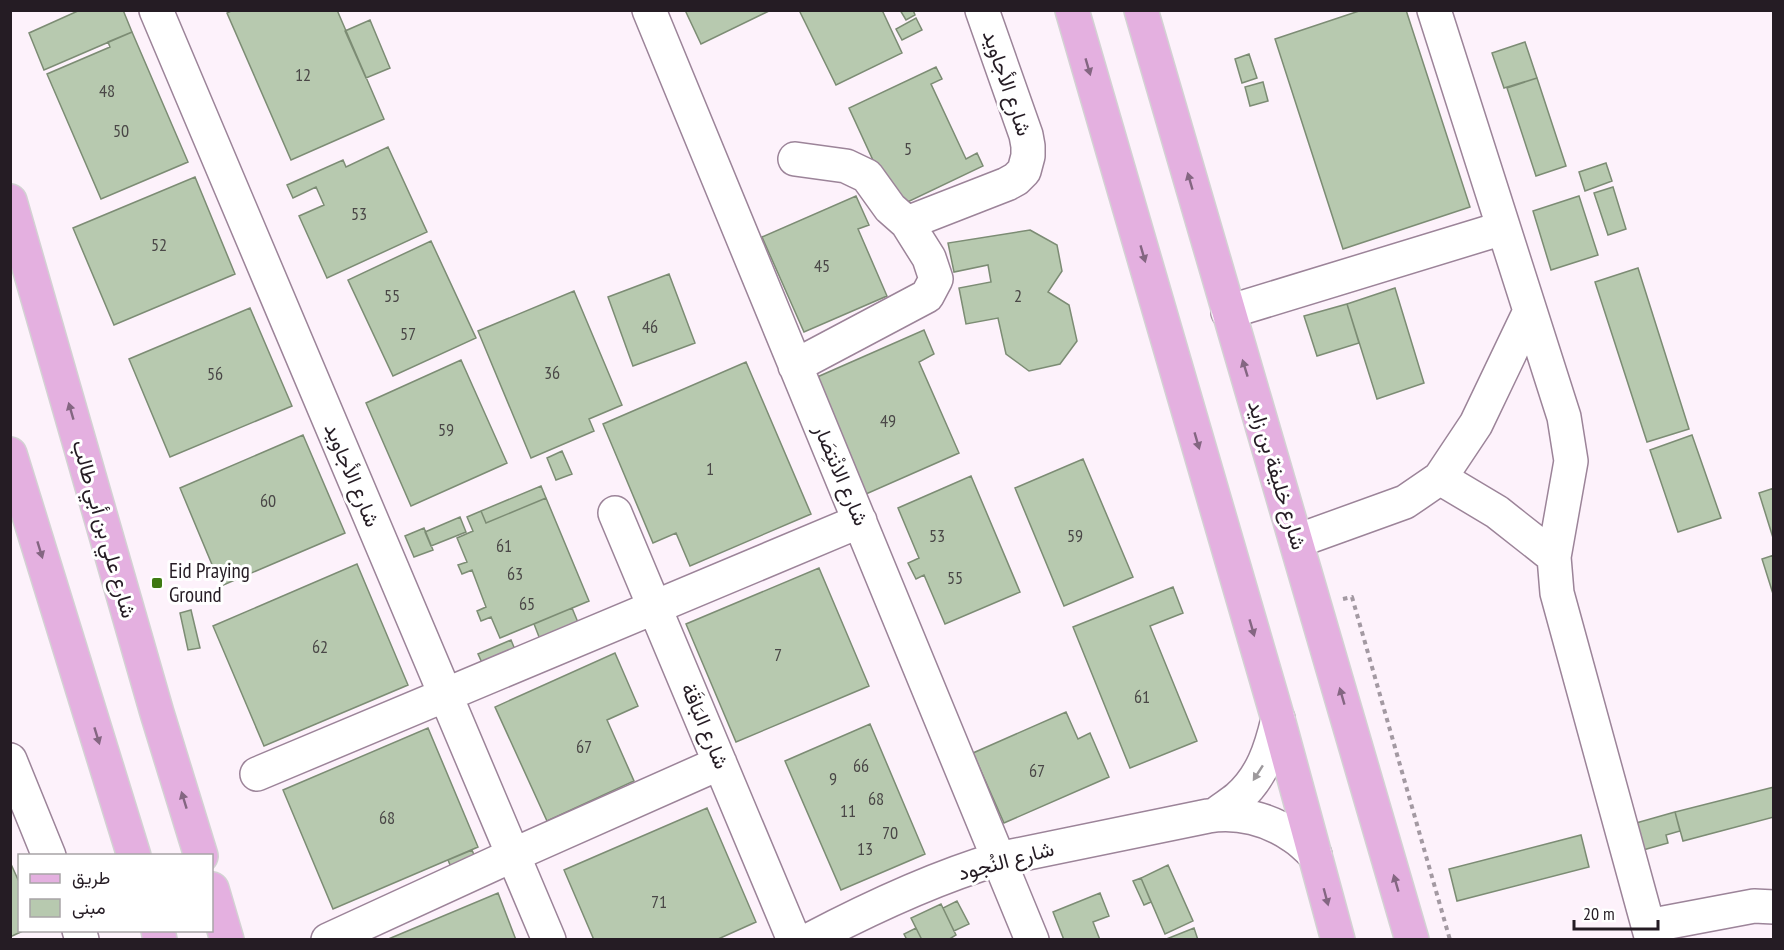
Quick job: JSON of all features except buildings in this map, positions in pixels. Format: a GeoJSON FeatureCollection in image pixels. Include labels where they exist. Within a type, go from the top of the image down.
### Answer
{"type":"FeatureCollection","features":[{"type":"Feature","properties":{"kind":"main road"},"geometry":{"type":"LineString","coordinates":[[1072,10],[1278,719],[1338,939]]}},
{"type":"Feature","properties":{"kind":"main road","name":"شارع خليفة بن زايد"},"geometry":{"type":"LineString","coordinates":[[1141,10],[1412,939]]}},
{"type":"Feature","properties":{"kind":"main road","name":"شارع علي بن أبي طالب"},"geometry":{"type":"LineString","coordinates":[[10,201],[157,713],[201,854]]}},
{"type":"Feature","properties":{"kind":"main road"},"geometry":{"type":"LineString","coordinates":[[10,454],[20,520],[134,854]]}},
{"type":"Feature","properties":{"kind":"main road"},"geometry":{"type":"LineString","coordinates":[[213,892],[227,939]]}},
{"type":"Feature","properties":{"kind":"street","name":"شارع الأجاويد"},"geometry":{"type":"LineString","coordinates":[[156,10],[549,939]]}},
{"type":"Feature","properties":{"kind":"street","name":"شارع الانْتِصَار"},"geometry":{"type":"LineString","coordinates":[[649,10],[1032,939]]}},
{"type":"Feature","properties":{"kind":"street","name":"شارع الأجاويد"},"geometry":{"type":"LineString","coordinates":[[907,223],[1007,184],[1024,171],[1028,156],[1026,135],[982,10]]}},
{"type":"Feature","properties":{"kind":"street"},"geometry":{"type":"LineString","coordinates":[[1434,10],[1564,417],[1571,461],[1554,557],[1557,593],[1650,933],[1754,906],[1773,907]]}},
{"type":"Feature","properties":{"kind":"street"},"geometry":{"type":"LineString","coordinates":[[795,159],[846,166],[867,176],[890,208],[907,223],[928,258],[936,279],[927,296],[795,366]]}},
{"type":"Feature","properties":{"kind":"street"},"geometry":{"type":"LineString","coordinates":[[1228,312],[1503,228]]}},
{"type":"Feature","properties":{"kind":"street"},"geometry":{"type":"LineString","coordinates":[[1297,541],[1405,502],[1440,478],[1476,424],[1530,311]]}},
{"type":"Feature","properties":{"kind":"street"},"geometry":{"type":"LineString","coordinates":[[1440,478],[1497,512],[1554,557]]}},
{"type":"Feature","properties":{"kind":"street","name":"شارع البَاقَة"},"geometry":{"type":"LineString","coordinates":[[615,513],[794,939]]}},
{"type":"Feature","properties":{"kind":"street"},"geometry":{"type":"LineString","coordinates":[[257,774],[860,521]]}},
{"type":"Feature","properties":{"kind":"street","name":"شارع النُجود"},"geometry":{"type":"LineString","coordinates":[[1215,815],[1239,797],[1258,775],[1271,748],[1278,719]]}},
{"type":"Feature","properties":{"kind":"street"},"geometry":{"type":"LineString","coordinates":[[10,760],[49,854]]}},
{"type":"Feature","properties":{"kind":"street"},"geometry":{"type":"LineString","coordinates":[[328,939],[720,763]]}},
{"type":"Feature","properties":{"kind":"street","name":"شارع النُجود"},"geometry":{"type":"LineString","coordinates":[[809,939],[955,873],[998,859],[1215,815],[1243,816],[1269,823],[1294,836],[1315,855]]}},
{"type":"Feature","properties":{"kind":"path"},"geometry":{"type":"LineString","coordinates":[[1316,608],[1352,597],[1450,939]]}},
{"type":"Feature","properties":{"kind":"place","name":"Eid Praying Ground"},"geometry":{"type":"Point","coordinates":[157,583]}}]}
